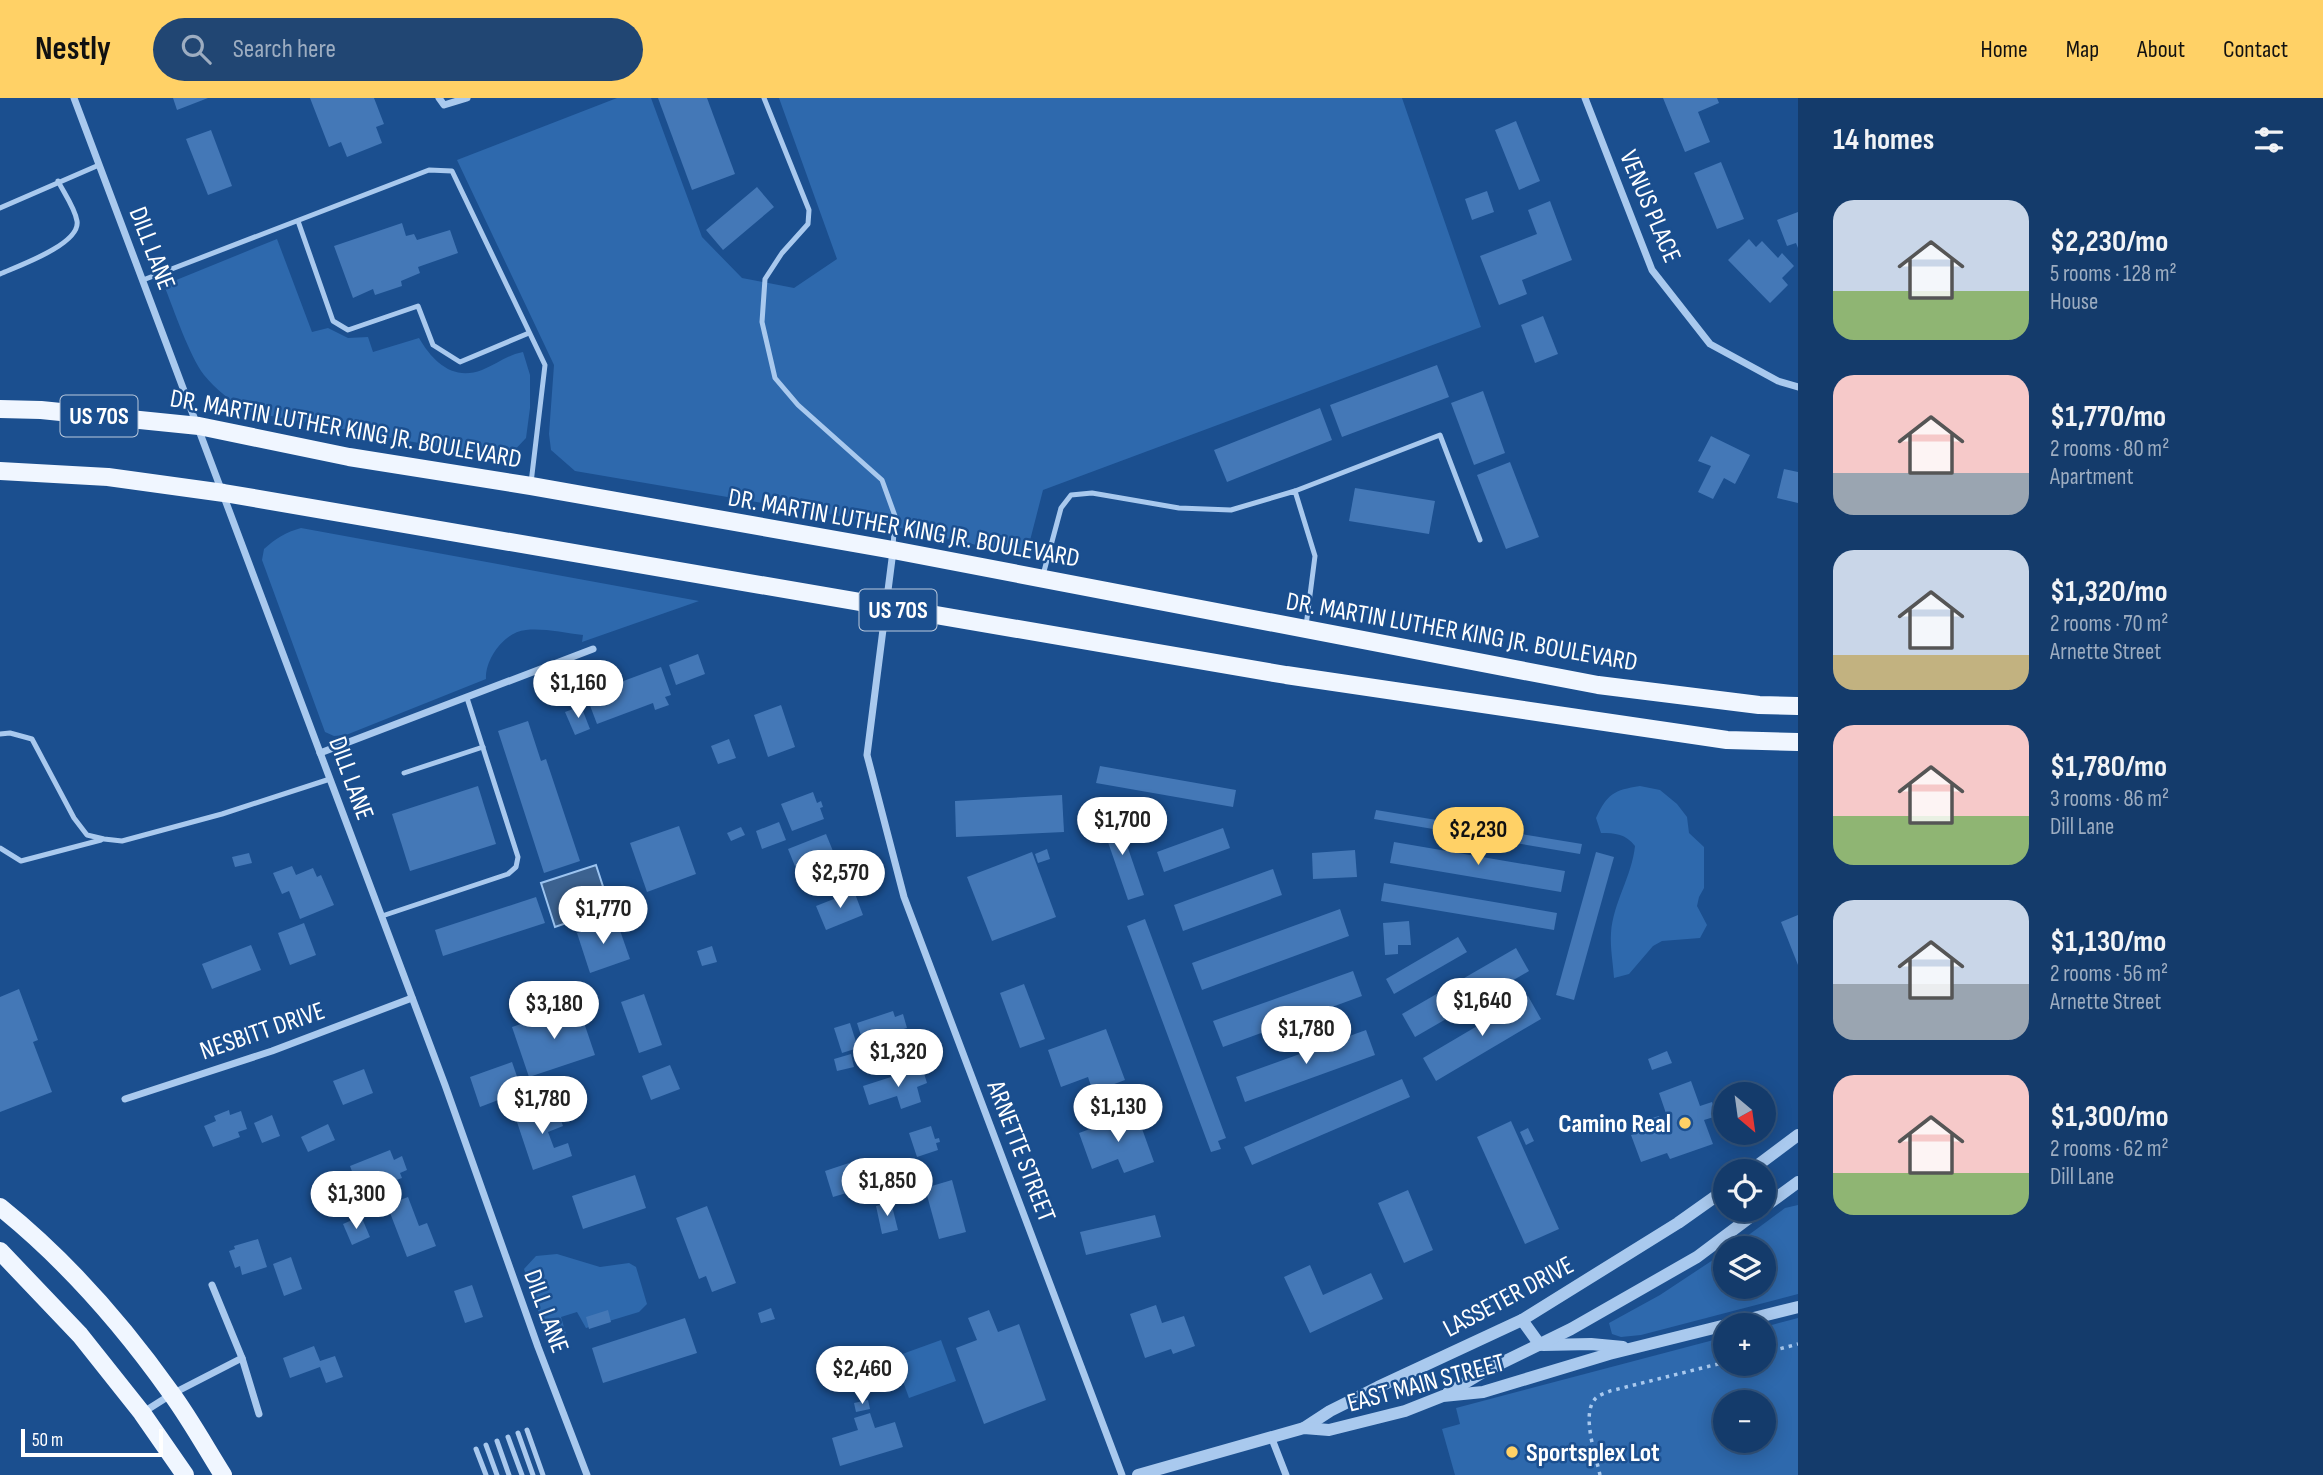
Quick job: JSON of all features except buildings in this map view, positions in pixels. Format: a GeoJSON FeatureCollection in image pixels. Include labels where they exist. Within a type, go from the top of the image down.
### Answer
{"type":"FeatureCollection","features":[{"type":"Feature","properties":{"kind":"main road","name":"DR. MARTIN LUTHER KING JR. BOULEVARD"},"geometry":{"type":"LineString","coordinates":[[0,409],[41,410],[199,426],[349,457],[893,550],[1598,685],[1759,705],[1798,706]]}},
{"type":"Feature","properties":{"kind":"main road","name":"US 70S"},"geometry":{"type":"LineString","coordinates":[[0,471],[108,477],[224,493],[1286,676],[1727,740],[1798,742]]}},
{"type":"Feature","properties":{"kind":"main road"},"geometry":{"type":"LineString","coordinates":[[0,1207],[26,1228],[106,1308],[173,1394],[223,1475]]}},
{"type":"Feature","properties":{"kind":"main road"},"geometry":{"type":"LineString","coordinates":[[0,1251],[80,1335],[142,1413],[185,1475]]}},
{"type":"Feature","properties":{"kind":"street","name":"DILL LANE"},"geometry":{"type":"LineString","coordinates":[[74,98],[382,916],[537,1347],[587,1475]]}},
{"type":"Feature","properties":{"kind":"street"},"geometry":{"type":"LineString","coordinates":[[439,98],[444,105],[467,98]]}},
{"type":"Feature","properties":{"kind":"street","name":"VENUS PLACE"},"geometry":{"type":"LineString","coordinates":[[1585,98],[1651,270],[1710,344],[1778,381],[1798,387]]}},
{"type":"Feature","properties":{"kind":"street","name":"ARNETTE STREET"},"geometry":{"type":"LineString","coordinates":[[893,550],[867,755],[904,897],[1122,1475]]}},
{"type":"Feature","properties":{"kind":"street"},"geometry":{"type":"LineString","coordinates":[[320,752],[593,649]]}},
{"type":"Feature","properties":{"kind":"street","name":"NESBITT DRIVE"},"geometry":{"type":"LineString","coordinates":[[125,1099],[272,1051],[412,998]]}},
{"type":"Feature","properties":{"kind":"street"},"geometry":{"type":"LineString","coordinates":[[1766,1159],[1798,1135]]}},
{"type":"Feature","properties":{"kind":"street"},"geometry":{"type":"LineString","coordinates":[[1776,1198],[1798,1182]]}},
{"type":"Feature","properties":{"kind":"street","name":"LASSETER DRIVE"},"geometry":{"type":"LineString","coordinates":[[1304,1428],[1330,1411],[1378,1387],[1522,1320],[1713,1198]]}},
{"type":"Feature","properties":{"kind":"street"},"geometry":{"type":"LineString","coordinates":[[1443,1396],[1697,1257],[1744,1222]]}},
{"type":"Feature","properties":{"kind":"street"},"geometry":{"type":"LineString","coordinates":[[212,1285],[242,1358],[259,1414]]}},
{"type":"Feature","properties":{"kind":"street","name":"EAST MAIN STREET"},"geometry":{"type":"LineString","coordinates":[[1774,1313],[1798,1307]]}},
{"type":"Feature","properties":{"kind":"street"},"geometry":{"type":"LineString","coordinates":[[1522,1320],[1539,1345]]}},
{"type":"Feature","properties":{"kind":"street","name":"EAST MAIN STREET"},"geometry":{"type":"LineString","coordinates":[[1138,1475],[1304,1428],[1329,1430],[1405,1410],[1443,1396],[1483,1392],[1713,1328]]}},
{"type":"Feature","properties":{"kind":"street"},"geometry":{"type":"LineString","coordinates":[[1539,1345],[1634,1348]]}},
{"type":"Feature","properties":{"kind":"street"},"geometry":{"type":"LineString","coordinates":[[142,1413],[242,1358]]}},
{"type":"Feature","properties":{"kind":"street"},"geometry":{"type":"LineString","coordinates":[[1272,1439],[1286,1475]]}},
{"type":"Feature","properties":{"kind":"lane"},"geometry":{"type":"LineString","coordinates":[[764,98],[809,210],[808,224],[782,253],[765,279],[762,322],[775,378],[798,405],[882,480],[895,516],[893,550]]}},
{"type":"Feature","properties":{"kind":"lane"},"geometry":{"type":"LineString","coordinates":[[0,208],[99,165]]}},
{"type":"Feature","properties":{"kind":"lane"},"geometry":{"type":"LineString","coordinates":[[143,280],[429,170],[452,170],[545,365],[531,486]]}},
{"type":"Feature","properties":{"kind":"lane"},"geometry":{"type":"LineString","coordinates":[[0,274],[68,242],[76,231],[77,221],[58,181]]}},
{"type":"Feature","properties":{"kind":"lane"},"geometry":{"type":"LineString","coordinates":[[298,220],[333,320],[348,330],[418,306],[433,345],[460,362],[529,333]]}},
{"type":"Feature","properties":{"kind":"lane"},"geometry":{"type":"LineString","coordinates":[[1042,578],[1061,508],[1071,495],[1092,493],[1179,508],[1231,510],[1295,491],[1440,435],[1480,540]]}},
{"type":"Feature","properties":{"kind":"lane"},"geometry":{"type":"LineString","coordinates":[[1295,491],[1315,556],[1305,629]]}},
{"type":"Feature","properties":{"kind":"lane"},"geometry":{"type":"LineString","coordinates":[[382,916],[499,878],[516,867],[518,857],[467,698]]}},
{"type":"Feature","properties":{"kind":"lane"},"geometry":{"type":"LineString","coordinates":[[0,734],[10,733],[32,739],[74,818],[87,835],[104,839],[122,841],[222,814],[330,779]]}},
{"type":"Feature","properties":{"kind":"lane"},"geometry":{"type":"LineString","coordinates":[[404,773],[483,747]]}},
{"type":"Feature","properties":{"kind":"lane"},"geometry":{"type":"LineString","coordinates":[[0,848],[20,861],[104,839]]}},
{"type":"Feature","properties":{"kind":"lane"},"geometry":{"type":"LineString","coordinates":[[527,1430],[543,1475]]}},
{"type":"Feature","properties":{"kind":"lane"},"geometry":{"type":"LineString","coordinates":[[518,1433],[533,1475]]}},
{"type":"Feature","properties":{"kind":"lane"},"geometry":{"type":"LineString","coordinates":[[508,1437],[522,1475]]}},
{"type":"Feature","properties":{"kind":"lane"},"geometry":{"type":"LineString","coordinates":[[497,1441],[509,1475]]}},
{"type":"Feature","properties":{"kind":"lane"},"geometry":{"type":"LineString","coordinates":[[486,1445],[497,1475]]}},
{"type":"Feature","properties":{"kind":"lane"},"geometry":{"type":"LineString","coordinates":[[476,1449],[486,1475]]}},
{"type":"Feature","properties":{"kind":"path"},"geometry":{"type":"LineString","coordinates":[[1776,1350],[1798,1345]]}},
{"type":"Feature","properties":{"kind":"path"},"geometry":{"type":"LineString","coordinates":[[1600,1475],[1589,1413],[1595,1399],[1610,1391],[1713,1365]]}},
{"type":"Feature","properties":{"kind":"shaded area"},"geometry":{"type":"Polygon","coordinates":[[[617,98],[651,98],[702,237],[742,278],[794,288],[837,259],[779,98],[1402,98],[1481,327],[1043,490],[1026,556],[869,521],[575,471],[551,450],[549,434],[554,365],[457,160],[617,98]]]}},
{"type":"Feature","properties":{"kind":"shaded area"},"geometry":{"type":"Polygon","coordinates":[[[277,239],[312,332],[328,328],[348,338],[368,337],[373,352],[419,338],[437,362],[462,373],[482,370],[523,352],[530,375],[526,438],[506,459],[245,411],[218,390],[198,366],[164,285],[277,239]]]}},
{"type":"Feature","properties":{"kind":"shaded area"},"geometry":{"type":"Polygon","coordinates":[[[301,528],[699,601],[582,642],[583,635],[540,630],[518,632],[503,641],[492,655],[486,679],[346,735],[334,736],[325,732],[262,560],[264,549],[268,545],[301,528]]]}},
{"type":"Feature","properties":{"kind":"shaded area"},"geometry":{"type":"Polygon","coordinates":[[[1640,786],[1660,790],[1677,804],[1687,817],[1689,833],[1704,847],[1704,888],[1697,906],[1707,925],[1700,938],[1662,941],[1653,946],[1629,974],[1614,978],[1612,922],[1635,846],[1620,835],[1601,833],[1596,818],[1612,794],[1640,786]]]}},
{"type":"Feature","properties":{"kind":"shaded area"},"geometry":{"type":"Polygon","coordinates":[[[596,865],[610,908],[555,927],[541,883],[596,865]]]}},
{"type":"Feature","properties":{"kind":"shaded area"},"geometry":{"type":"Polygon","coordinates":[[[1798,1205],[1798,1294],[1725,1313],[1713,1313],[1713,1316],[1641,1335],[1621,1337],[1612,1334],[1609,1323],[1660,1295],[1713,1260],[1713,1299],[1776,1299],[1776,1236],[1747,1236],[1766,1222],[1776,1222],[1776,1215],[1785,1208],[1798,1205]]]}},
{"type":"Feature","properties":{"kind":"shaded area"},"geometry":{"type":"Polygon","coordinates":[[[557,1254],[600,1267],[629,1263],[636,1267],[647,1304],[639,1312],[586,1328],[577,1312],[561,1317],[566,1334],[551,1335],[545,1331],[524,1269],[536,1256],[557,1254]]]}},
{"type":"Feature","properties":{"kind":"shaded area"},"geometry":{"type":"Polygon","coordinates":[[[1798,1318],[1798,1475],[1455,1475],[1442,1429],[1460,1424],[1456,1408],[1713,1340],[1713,1376],[1776,1376],[1776,1324],[1798,1318]]]}},
{"type":"Feature","properties":{"kind":"shaded area"},"geometry":{"type":"Polygon","coordinates":[[[941,1340],[956,1381],[909,1398],[894,1357],[941,1340]]]}},
{"type":"Feature","properties":{"kind":"place","name":"Camino Real"},"geometry":{"type":"Point","coordinates":[1685,1123]}},
{"type":"Feature","properties":{"kind":"place","name":"Sportsplex Lot"},"geometry":{"type":"Point","coordinates":[1512,1452]}}]}
